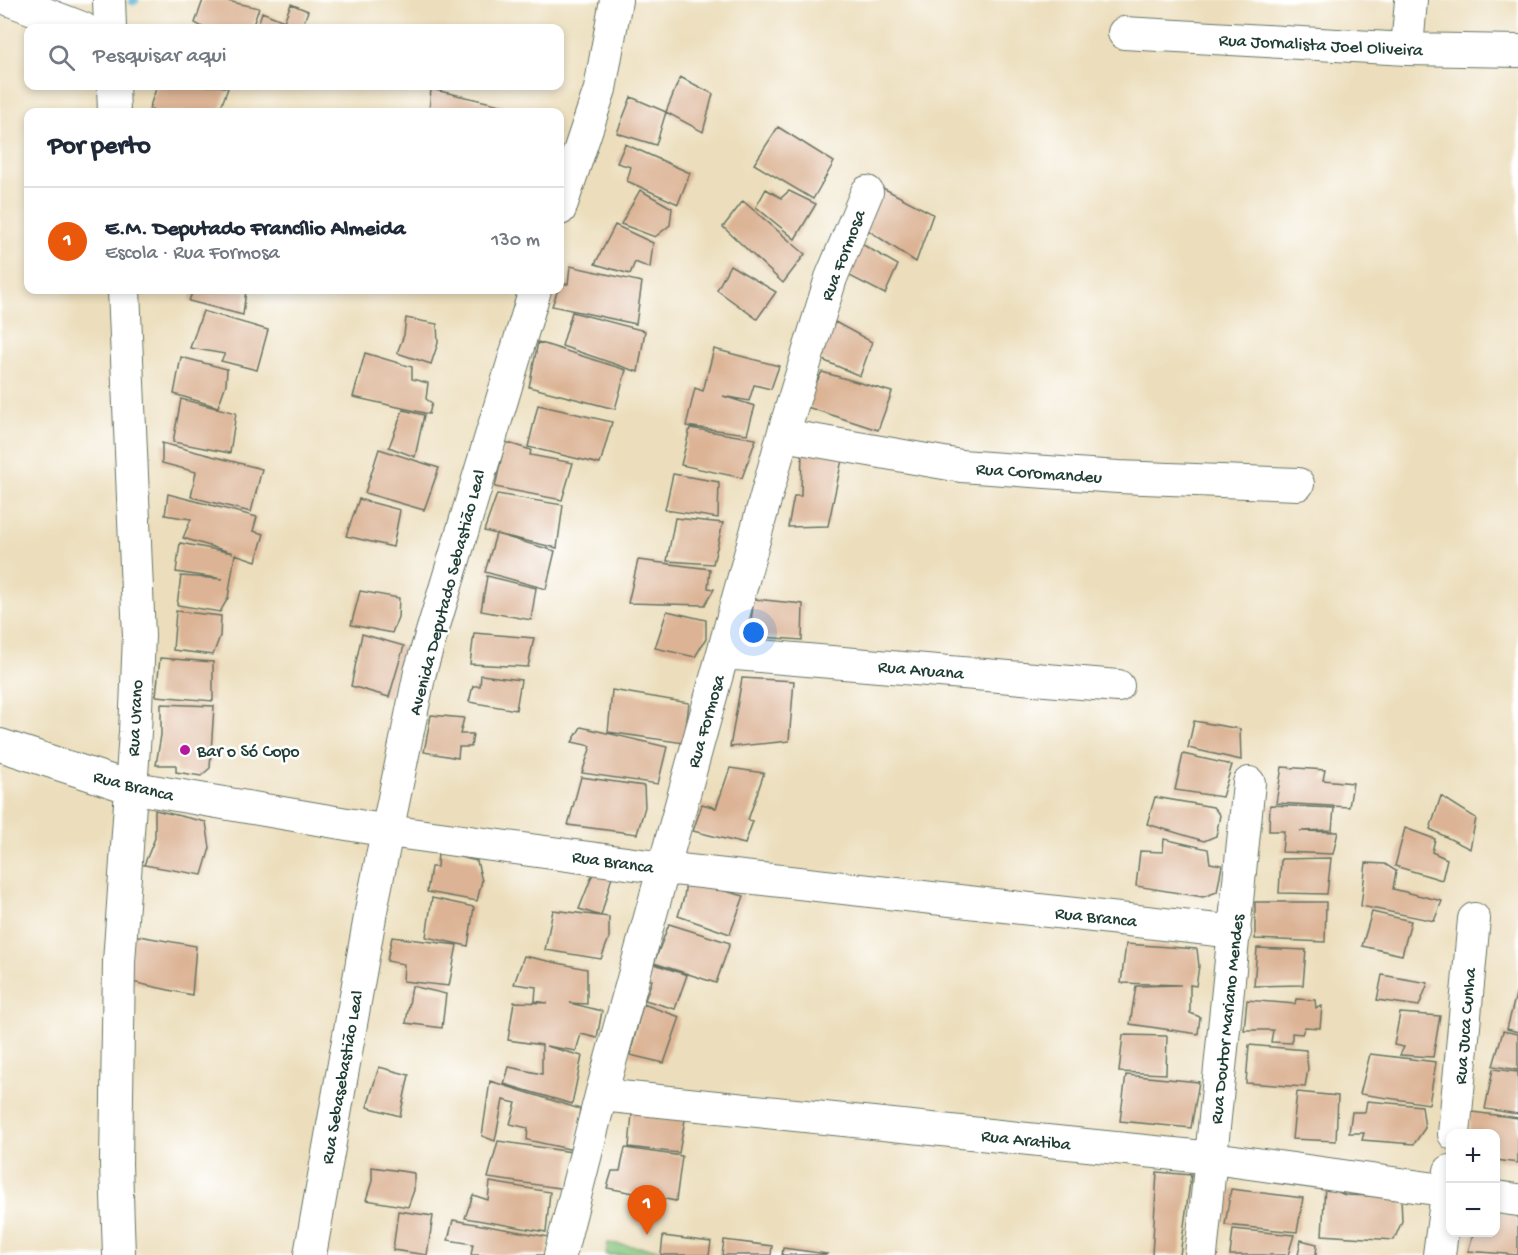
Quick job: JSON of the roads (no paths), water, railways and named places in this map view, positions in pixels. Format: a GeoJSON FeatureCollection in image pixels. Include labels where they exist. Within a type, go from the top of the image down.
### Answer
{"type":"FeatureCollection","features":[{"type":"Feature","properties":{"kind":"street"},"geometry":{"type":"LineString","coordinates":[[10,0],[72,24]]}},
{"type":"Feature","properties":{"kind":"street"},"geometry":{"type":"LineString","coordinates":[[109,0],[110,24]]}},
{"type":"Feature","properties":{"kind":"street"},"geometry":{"type":"LineString","coordinates":[[564,196],[600,89],[616,0]]}},
{"type":"Feature","properties":{"kind":"street"},"geometry":{"type":"LineString","coordinates":[[1407,49],[1411,0]]}},
{"type":"Feature","properties":{"kind":"street","name":"Rua Jornalista Joel Oliveira"},"geometry":{"type":"LineString","coordinates":[[1124,33],[1407,49],[1518,51]]}},
{"type":"Feature","properties":{"kind":"street"},"geometry":{"type":"LineString","coordinates":[[113,90],[114,108]]}},
{"type":"Feature","properties":{"kind":"street","name":"Rua Formosa"},"geometry":{"type":"LineString","coordinates":[[560,1255],[601,1095],[783,435],[831,278],[867,192]]}},
{"type":"Feature","properties":{"kind":"street","name":"Rua Urano"},"geometry":{"type":"LineString","coordinates":[[119,1255],[116,1164],[119,962],[129,787],[135,732],[139,636],[124,294]]}},
{"type":"Feature","properties":{"kind":"street","name":"Avenida Deputado Sebastião Leal"},"geometry":{"type":"LineString","coordinates":[[373,900],[420,672],[534,294]]}},
{"type":"Feature","properties":{"kind":"street","name":"Rua Coromandeu"},"geometry":{"type":"LineString","coordinates":[[783,435],[960,466],[1118,477],[1298,484]]}},
{"type":"Feature","properties":{"kind":"street","name":"Rua Aruana"},"geometry":{"type":"LineString","coordinates":[[724,653],[1118,686]]}},
{"type":"Feature","properties":{"kind":"street","name":"Rua Branca"},"geometry":{"type":"LineString","coordinates":[[0,745],[129,787],[388,831],[664,868],[1235,932]]}},
{"type":"Feature","properties":{"kind":"street","name":"Rua Doutor Mariano Mendes"},"geometry":{"type":"LineString","coordinates":[[1201,1255],[1249,783]]}},
{"type":"Feature","properties":{"kind":"street","name":"Rua Sebasebastião Leal"},"geometry":{"type":"LineString","coordinates":[[310,1255],[373,900]]}},
{"type":"Feature","properties":{"kind":"street","name":"Rua Juca Cunha"},"geometry":{"type":"LineString","coordinates":[[1454,1129],[1474,919]]}},
{"type":"Feature","properties":{"kind":"street","name":"Rua Aratiba"},"geometry":{"type":"LineString","coordinates":[[601,1095],[1446,1184]]}},
{"type":"Feature","properties":{"kind":"street"},"geometry":{"type":"LineString","coordinates":[[1500,1198],[1518,1200]]}},
{"type":"Feature","properties":{"kind":"street"},"geometry":{"type":"LineString","coordinates":[[1439,1255],[1446,1210]]}},
{"type":"Feature","properties":{"kind":"place","name":"Bar o Só Copo"},"geometry":{"type":"Point","coordinates":[185,750]}},
{"type":"Feature","properties":{"kind":"place","name":"E.M. Deputado Francílio Almeida"},"geometry":{"type":"Point","coordinates":[647,1235]}}]}
